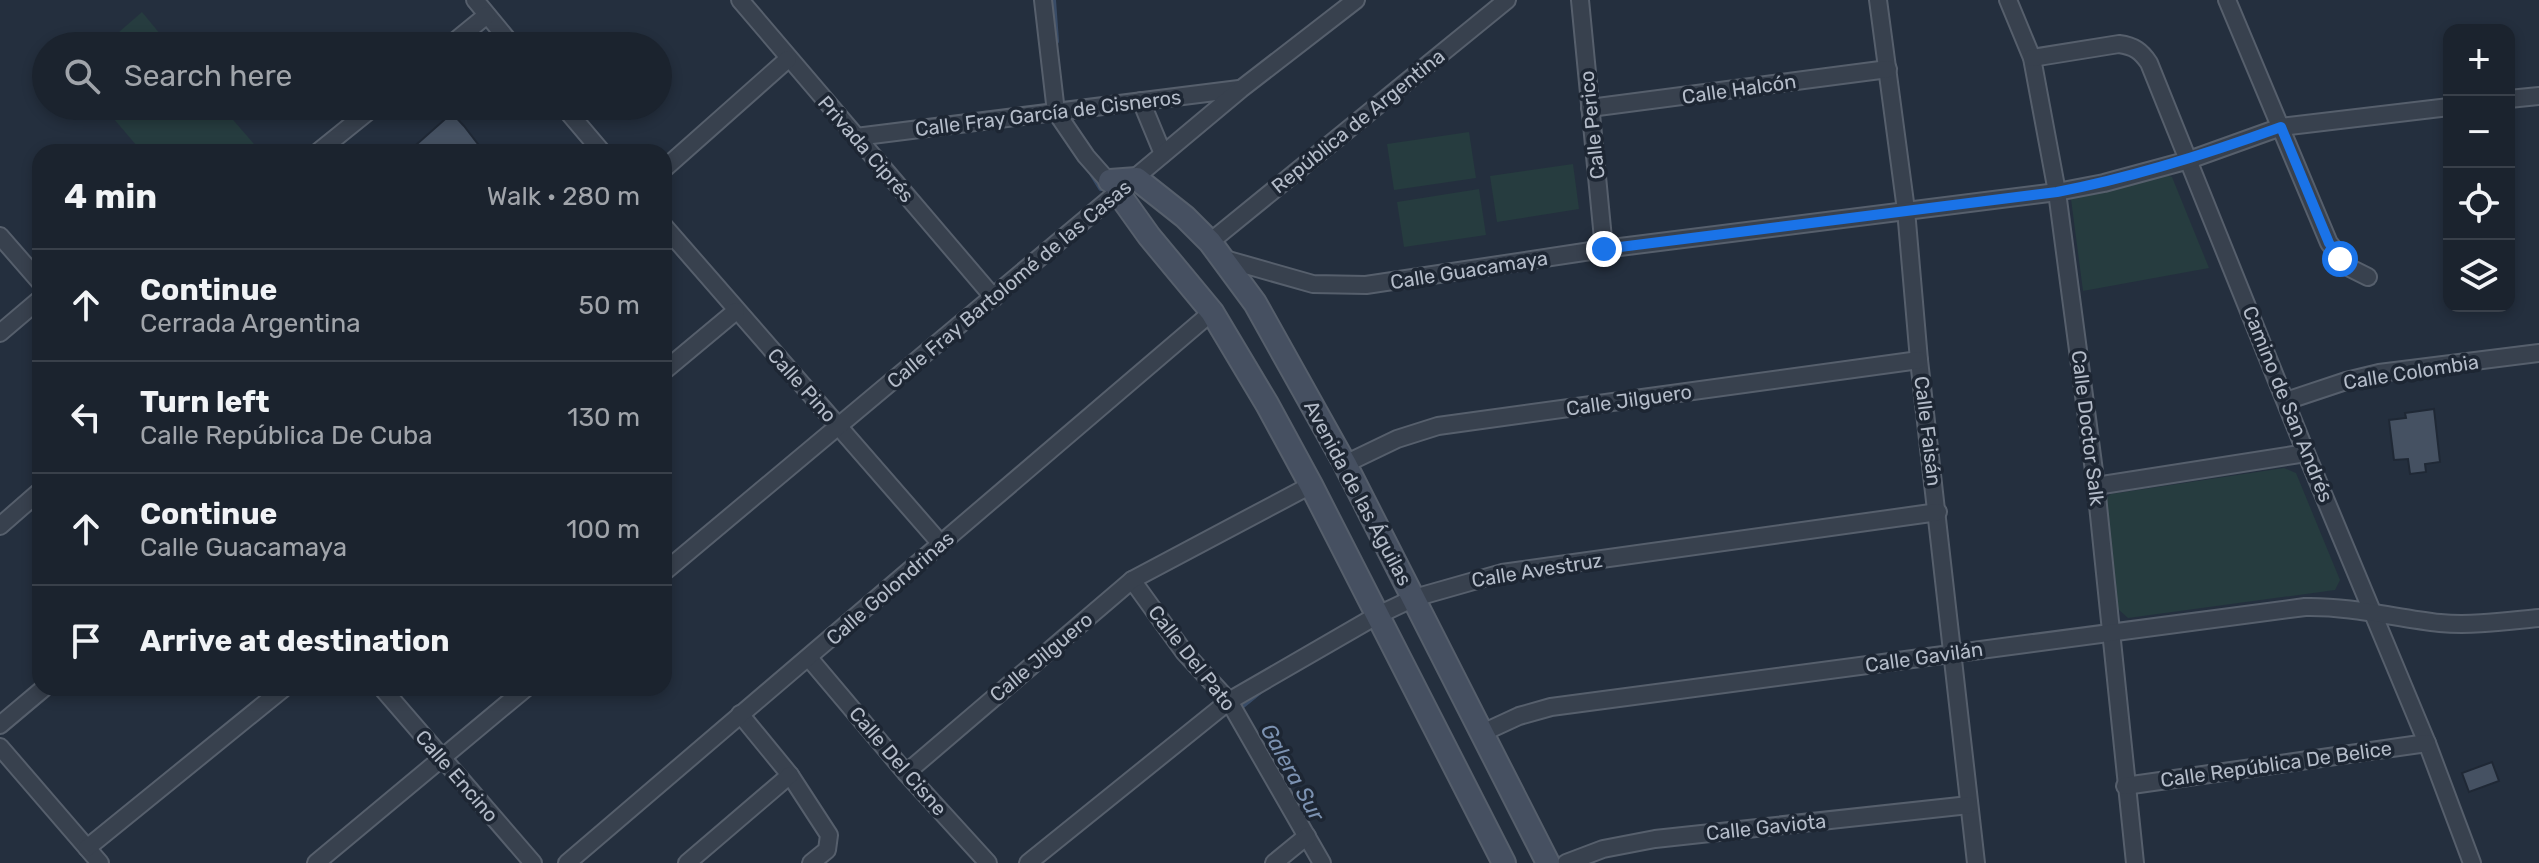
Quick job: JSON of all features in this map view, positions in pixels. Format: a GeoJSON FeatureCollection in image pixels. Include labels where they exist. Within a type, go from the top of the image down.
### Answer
{"type":"FeatureCollection","features":[{"type":"Feature","properties":{"kind":"street"},"geometry":{"type":"LineString","coordinates":[[475,0],[501,32]]}},
{"type":"Feature","properties":{"kind":"street","name":"Privada Ciprés"},"geometry":{"type":"LineString","coordinates":[[740,0],[994,298]]}},
{"type":"Feature","properties":{"kind":"street"},"geometry":{"type":"LineString","coordinates":[[1043,0],[1056,112],[1086,156],[1114,187],[1137,179]]}},
{"type":"Feature","properties":{"kind":"street"},"geometry":{"type":"LineString","coordinates":[[1334,0],[1336,17]]}},
{"type":"Feature","properties":{"kind":"street","name":"Calle Fray Bartolomé de las Casas"},"geometry":{"type":"LineString","coordinates":[[1137,179],[1241,89],[1356,0]]}},
{"type":"Feature","properties":{"kind":"street","name":"República de Argentina"},"geometry":{"type":"LineString","coordinates":[[1210,242],[1507,0]]}},
{"type":"Feature","properties":{"kind":"street","name":"Calle Perico"},"geometry":{"type":"LineString","coordinates":[[1580,0],[1604,249]]}},
{"type":"Feature","properties":{"kind":"street","name":"Calle Faisán"},"geometry":{"type":"LineString","coordinates":[[1878,0],[1906,210],[1919,360],[1976,863]]}},
{"type":"Feature","properties":{"kind":"street","name":"Calle Doctor Salk"},"geometry":{"type":"LineString","coordinates":[[2008,0],[2032,58],[2057,192],[2096,486],[2135,863]]}},
{"type":"Feature","properties":{"kind":"street"},"geometry":{"type":"LineString","coordinates":[[2227,0],[2329,243],[2350,268],[2368,277]]}},
{"type":"Feature","properties":{"kind":"street"},"geometry":{"type":"LineString","coordinates":[[466,32],[487,15]]}},
{"type":"Feature","properties":{"kind":"street","name":"Camino de San Andrés"},"geometry":{"type":"LineString","coordinates":[[2032,58],[2119,44],[2132,46],[2143,53],[2149,63],[2306,453],[2374,611],[2472,863]]}},
{"type":"Feature","properties":{"kind":"street"},"geometry":{"type":"LineString","coordinates":[[672,162],[788,59]]}},
{"type":"Feature","properties":{"kind":"street","name":"Calle Halcón"},"geometry":{"type":"LineString","coordinates":[[1590,108],[1888,69]]}},
{"type":"Feature","properties":{"kind":"street","name":"Calle Fray García de Cisneros"},"geometry":{"type":"LineString","coordinates":[[856,137],[1241,89]]}},
{"type":"Feature","properties":{"kind":"street"},"geometry":{"type":"LineString","coordinates":[[2515,98],[2539,96]]}},
{"type":"Feature","properties":{"kind":"street"},"geometry":{"type":"LineString","coordinates":[[1141,101],[1163,154]]}},
{"type":"Feature","properties":{"kind":"street","name":"Calle Guacamaya"},"geometry":{"type":"LineString","coordinates":[[1225,259],[1313,284],[1366,285],[1604,249],[2057,192],[2189,160],[2281,127],[2443,108]]}},
{"type":"Feature","properties":{"kind":"street"},"geometry":{"type":"LineString","coordinates":[[328,144],[358,120]]}},
{"type":"Feature","properties":{"kind":"street"},"geometry":{"type":"LineString","coordinates":[[575,120],[595,144]]}},
{"type":"Feature","properties":{"kind":"street","name":"Avenida de las Águilas"},"geometry":{"type":"LineString","coordinates":[[1137,179],[1185,217],[1210,242],[1255,303],[1345,464],[1548,863]]}},
{"type":"Feature","properties":{"kind":"street","name":"Calle Fray Bartolomé de las Casas"},"geometry":{"type":"LineString","coordinates":[[672,565],[994,298],[1114,187]]}},
{"type":"Feature","properties":{"kind":"street","name":"Avenida de las Águilas"},"geometry":{"type":"LineString","coordinates":[[1114,187],[1149,236],[1212,312],[1311,485],[1504,863]]}},
{"type":"Feature","properties":{"kind":"street","name":"Calle Pino"},"geometry":{"type":"LineString","coordinates":[[672,235],[941,544]]}},
{"type":"Feature","properties":{"kind":"street"},"geometry":{"type":"LineString","coordinates":[[0,236],[32,273]]}},
{"type":"Feature","properties":{"kind":"street"},"geometry":{"type":"LineString","coordinates":[[0,333],[32,306]]}},
{"type":"Feature","properties":{"kind":"street"},"geometry":{"type":"LineString","coordinates":[[672,364],[736,311]]}},
{"type":"Feature","properties":{"kind":"street","name":"Calle Golondrinas"},"geometry":{"type":"LineString","coordinates":[[567,863],[1212,312]]}},
{"type":"Feature","properties":{"kind":"street","name":"Calle Colombia"},"geometry":{"type":"LineString","coordinates":[[2286,401],[2379,373],[2539,353]]}},
{"type":"Feature","properties":{"kind":"street","name":"Calle Jilguero"},"geometry":{"type":"LineString","coordinates":[[1345,464],[1397,439],[1438,426],[1919,360]]}},
{"type":"Feature","properties":{"kind":"street"},"geometry":{"type":"LineString","coordinates":[[2096,486],[2306,453]]}},
{"type":"Feature","properties":{"kind":"street","name":"Calle Jilguero"},"geometry":{"type":"LineString","coordinates":[[906,773],[1132,580],[1311,485]]}},
{"type":"Feature","properties":{"kind":"street"},"geometry":{"type":"LineString","coordinates":[[0,526],[32,498]]}},
{"type":"Feature","properties":{"kind":"street","name":"Calle Avestruz"},"geometry":{"type":"LineString","coordinates":[[1028,863],[1229,701],[1376,616],[1414,598],[1502,573],[1938,512]]}},
{"type":"Feature","properties":{"kind":"street","name":"Calle Del Pato"},"geometry":{"type":"LineString","coordinates":[[1132,580],[1184,652],[1229,701],[1322,863]]}},
{"type":"Feature","properties":{"kind":"street","name":"Calle Gavilán"},"geometry":{"type":"LineString","coordinates":[[1480,734],[1519,716],[1551,707],[2305,607],[2334,606],[2442,623],[2539,618]]}},
{"type":"Feature","properties":{"kind":"street","name":"Calle Del Cisne"},"geometry":{"type":"LineString","coordinates":[[809,658],[906,773],[988,863]]}},
{"type":"Feature","properties":{"kind":"street"},"geometry":{"type":"LineString","coordinates":[[0,725],[34,696]]}},
{"type":"Feature","properties":{"kind":"street"},"geometry":{"type":"LineString","coordinates":[[87,848],[274,696]]}},
{"type":"Feature","properties":{"kind":"street","name":"Calle Encino"},"geometry":{"type":"LineString","coordinates":[[389,696],[533,863]]}},
{"type":"Feature","properties":{"kind":"street"},"geometry":{"type":"LineString","coordinates":[[316,863],[516,696]]}},
{"type":"Feature","properties":{"kind":"street"},"geometry":{"type":"LineString","coordinates":[[740,714],[790,775],[829,835],[827,850],[811,863]]}},
{"type":"Feature","properties":{"kind":"street","name":"Calle República De Belice"},"geometry":{"type":"LineString","coordinates":[[2125,786],[2427,743]]}},
{"type":"Feature","properties":{"kind":"street"},"geometry":{"type":"LineString","coordinates":[[0,747],[100,863]]}},
{"type":"Feature","properties":{"kind":"street"},"geometry":{"type":"LineString","coordinates":[[687,863],[790,775]]}},
{"type":"Feature","properties":{"kind":"street","name":"Calle Gaviota"},"geometry":{"type":"LineString","coordinates":[[1566,863],[1603,849],[1655,839],[1969,805]]}},
{"type":"Feature","properties":{"kind":"street"},"geometry":{"type":"LineString","coordinates":[[1274,863],[1307,836]]}},
{"type":"Feature","properties":{"kind":"green space"},"geometry":{"type":"Polygon","coordinates":[[[142,12],[158,32],[119,32],[142,12]]]}},
{"type":"Feature","properties":{"kind":"green space"},"geometry":{"type":"Polygon","coordinates":[[[115,120],[233,120],[254,144],[135,144],[115,120]]]}},
{"type":"Feature","properties":{"kind":"green space"},"geometry":{"type":"Polygon","coordinates":[[[1469,132],[1476,178],[1394,190],[1387,144],[1469,132]]]}},
{"type":"Feature","properties":{"kind":"green space"},"geometry":{"type":"Polygon","coordinates":[[[1573,164],[1579,209],[1497,222],[1490,176],[1573,164]]]}},
{"type":"Feature","properties":{"kind":"green space"},"geometry":{"type":"Polygon","coordinates":[[[2161,173],[2172,177],[2209,268],[2083,291],[2071,199],[2105,192],[2161,173]]]}},
{"type":"Feature","properties":{"kind":"green space"},"geometry":{"type":"Polygon","coordinates":[[[1479,189],[1486,235],[1404,247],[1397,202],[1479,189]]]}},
{"type":"Feature","properties":{"kind":"green space"},"geometry":{"type":"Polygon","coordinates":[[[2284,468],[2296,473],[2340,580],[2335,590],[2128,618],[2118,609],[2104,500],[2111,494],[2284,468]]]}},
{"type":"Feature","properties":{"kind":"building"},"geometry":{"type":"Polygon","coordinates":[[[444,120],[458,120],[478,144],[417,144],[444,120]]]}},
{"type":"Feature","properties":{"kind":"building"},"geometry":{"type":"Polygon","coordinates":[[[2434,409],[2440,462],[2425,464],[2426,472],[2410,474],[2408,459],[2394,460],[2389,420],[2406,418],[2405,413],[2434,409]]]}},
{"type":"Feature","properties":{"kind":"building"},"geometry":{"type":"Polygon","coordinates":[[[2492,762],[2499,781],[2469,792],[2462,773],[2492,762]]]}},
{"type":"Feature","properties":{"kind":"waterway","name":"Galera Sur"},"geometry":{"type":"LineString","coordinates":[[1053,0],[1056,41]]}},
{"type":"Feature","properties":{"kind":"waterway","name":"Galera Sur"},"geometry":{"type":"LineString","coordinates":[[1088,167],[1101,188]]}},
{"type":"Feature","properties":{"kind":"waterway","name":"Galera Sur"},"geometry":{"type":"LineString","coordinates":[[1238,709],[1259,692]]}},
{"type":"Feature","properties":{"kind":"route"},"geometry":{"type":"LineString","coordinates":[[1604,249],[2057,192],[2189,160],[2281,127],[2329,243],[2340,259]]}}]}
